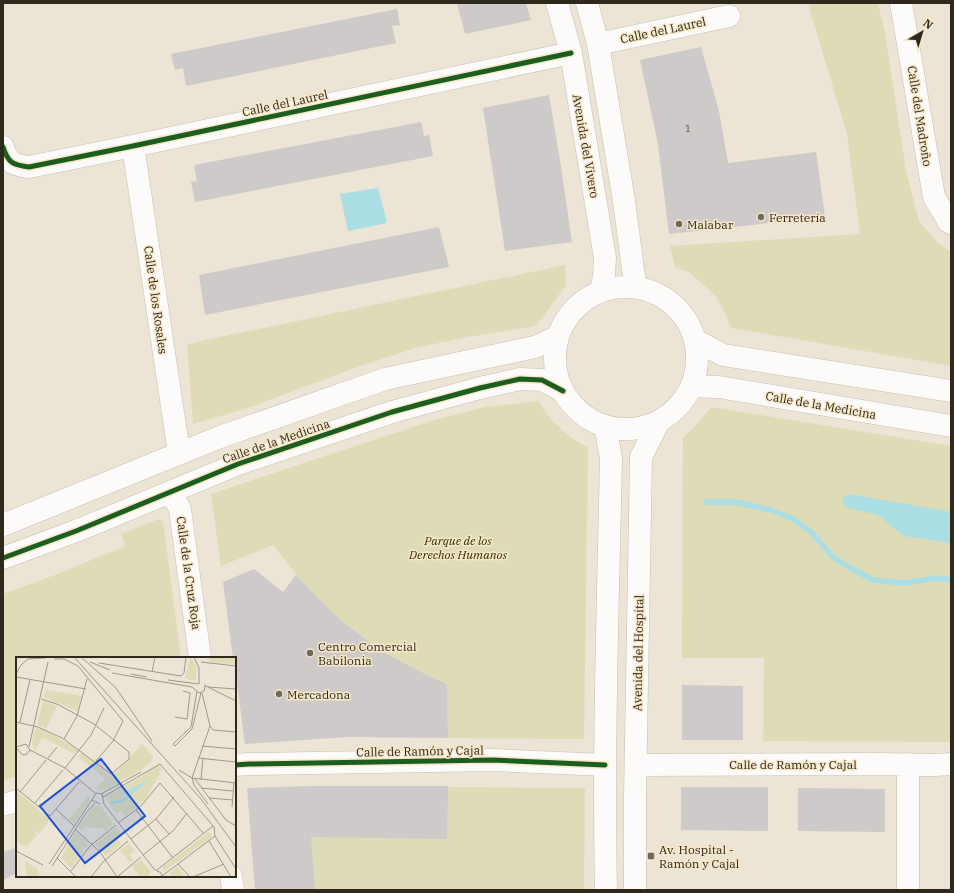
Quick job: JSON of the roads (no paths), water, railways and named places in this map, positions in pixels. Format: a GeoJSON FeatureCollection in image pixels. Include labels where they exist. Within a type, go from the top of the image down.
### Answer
{"type":"FeatureCollection","features":[{"type":"Feature","properties":{"kind":"street","name":"Avenida del Vivero"},"geometry":{"type":"LineString","coordinates":[[557,3],[570,53],[605,258],[601,291]]}},
{"type":"Feature","properties":{"kind":"street"},"geometry":{"type":"LineString","coordinates":[[587,3],[598,44],[624,201],[636,287]]}},
{"type":"Feature","properties":{"kind":"street","name":"Calle del Madroño"},"geometry":{"type":"LineString","coordinates":[[901,3],[934,197],[951,223]]}},
{"type":"Feature","properties":{"kind":"street","name":"Calle del Laurel"},"geometry":{"type":"LineString","coordinates":[[598,44],[729,16]]}},
{"type":"Feature","properties":{"kind":"street","name":"Calle del Laurel"},"geometry":{"type":"LineString","coordinates":[[4,152],[15,165],[29,167],[570,53]]}},
{"type":"Feature","properties":{"kind":"street","name":"Calle de los Rosales"},"geometry":{"type":"LineString","coordinates":[[133,146],[178,454]]}},
{"type":"Feature","properties":{"kind":"street"},"geometry":{"type":"LineString","coordinates":[[618,286],[636,287],[646,289],[671,302],[689,324],[695,340],[697,351],[696,372],[692,386],[681,403],[659,421],[633,429],[605,426],[580,413],[563,391],[554,365],[557,337],[570,312],[591,295],[618,286]]}},
{"type":"Feature","properties":{"kind":"street"},"geometry":{"type":"LineString","coordinates":[[3,525],[220,436],[385,379],[535,347],[557,337]]}},
{"type":"Feature","properties":{"kind":"street"},"geometry":{"type":"LineString","coordinates":[[695,340],[723,355],[951,391]]}},
{"type":"Feature","properties":{"kind":"street","name":"Calle de la Medicina"},"geometry":{"type":"LineString","coordinates":[[3,558],[76,531],[238,464],[392,412],[480,388],[520,379],[542,380],[563,391]]}},
{"type":"Feature","properties":{"kind":"street","name":"Calle de la Medicina"},"geometry":{"type":"LineString","coordinates":[[692,386],[719,387],[951,426]]}},
{"type":"Feature","properties":{"kind":"street","name":"Avenida del Hospital"},"geometry":{"type":"LineString","coordinates":[[635,890],[641,457],[659,421]]}},
{"type":"Feature","properties":{"kind":"street"},"geometry":{"type":"LineString","coordinates":[[605,426],[611,458],[605,765],[606,890]]}},
{"type":"Feature","properties":{"kind":"street","name":"Calle de la Cruz Roja"},"geometry":{"type":"LineString","coordinates":[[167,494],[175,500],[180,509],[200,657]]}},
{"type":"Feature","properties":{"kind":"street","name":"Calle de Ramón y Cajal"},"geometry":{"type":"LineString","coordinates":[[236,765],[492,760],[605,765]]}},
{"type":"Feature","properties":{"kind":"street"},"geometry":{"type":"LineString","coordinates":[[908,764],[908,890]]}},
{"type":"Feature","properties":{"kind":"street","name":"Calle de Ramón y Cajal"},"geometry":{"type":"LineString","coordinates":[[636,765],[951,764]]}},
{"type":"Feature","properties":{"kind":"street"},"geometry":{"type":"LineString","coordinates":[[3,805],[16,801]]}},
{"type":"Feature","properties":{"kind":"street"},"geometry":{"type":"LineString","coordinates":[[231,877],[233,890]]}},
{"type":"Feature","properties":{"kind":"water"},"geometry":{"type":"Polygon","coordinates":[[[378,188],[387,223],[348,231],[340,194],[378,188]]]}},
{"type":"Feature","properties":{"kind":"water"},"geometry":{"type":"Polygon","coordinates":[[[848,494],[951,512],[951,543],[904,536],[878,515],[848,508],[843,504],[843,502],[845,496],[848,494]]]}},
{"type":"Feature","properties":{"kind":"waterway"},"geometry":{"type":"LineString","coordinates":[[706,502],[735,502],[771,510],[793,519],[812,533],[834,558],[873,580],[904,583],[936,578],[951,580]]}},
{"type":"Feature","properties":{"kind":"place","name":"Ferretería"},"geometry":{"type":"Point","coordinates":[761,217]}},
{"type":"Feature","properties":{"kind":"place","name":"Malabar"},"geometry":{"type":"Point","coordinates":[679,224]}},
{"type":"Feature","properties":{"kind":"place","name":"Centro Comercial Babilonia"},"geometry":{"type":"Point","coordinates":[310,653]}},
{"type":"Feature","properties":{"kind":"place","name":"Mercadona"},"geometry":{"type":"Point","coordinates":[279,694]}},
{"type":"Feature","properties":{"kind":"place","name":"Av. Hospital - Ramón y Cajal"},"geometry":{"type":"Point","coordinates":[651,856]}},
{"type":"Feature","properties":{"kind":"park label","name":"Parque de los Derechos Humanos"},"geometry":{"type":"Point","coordinates":[458,547]}}]}
